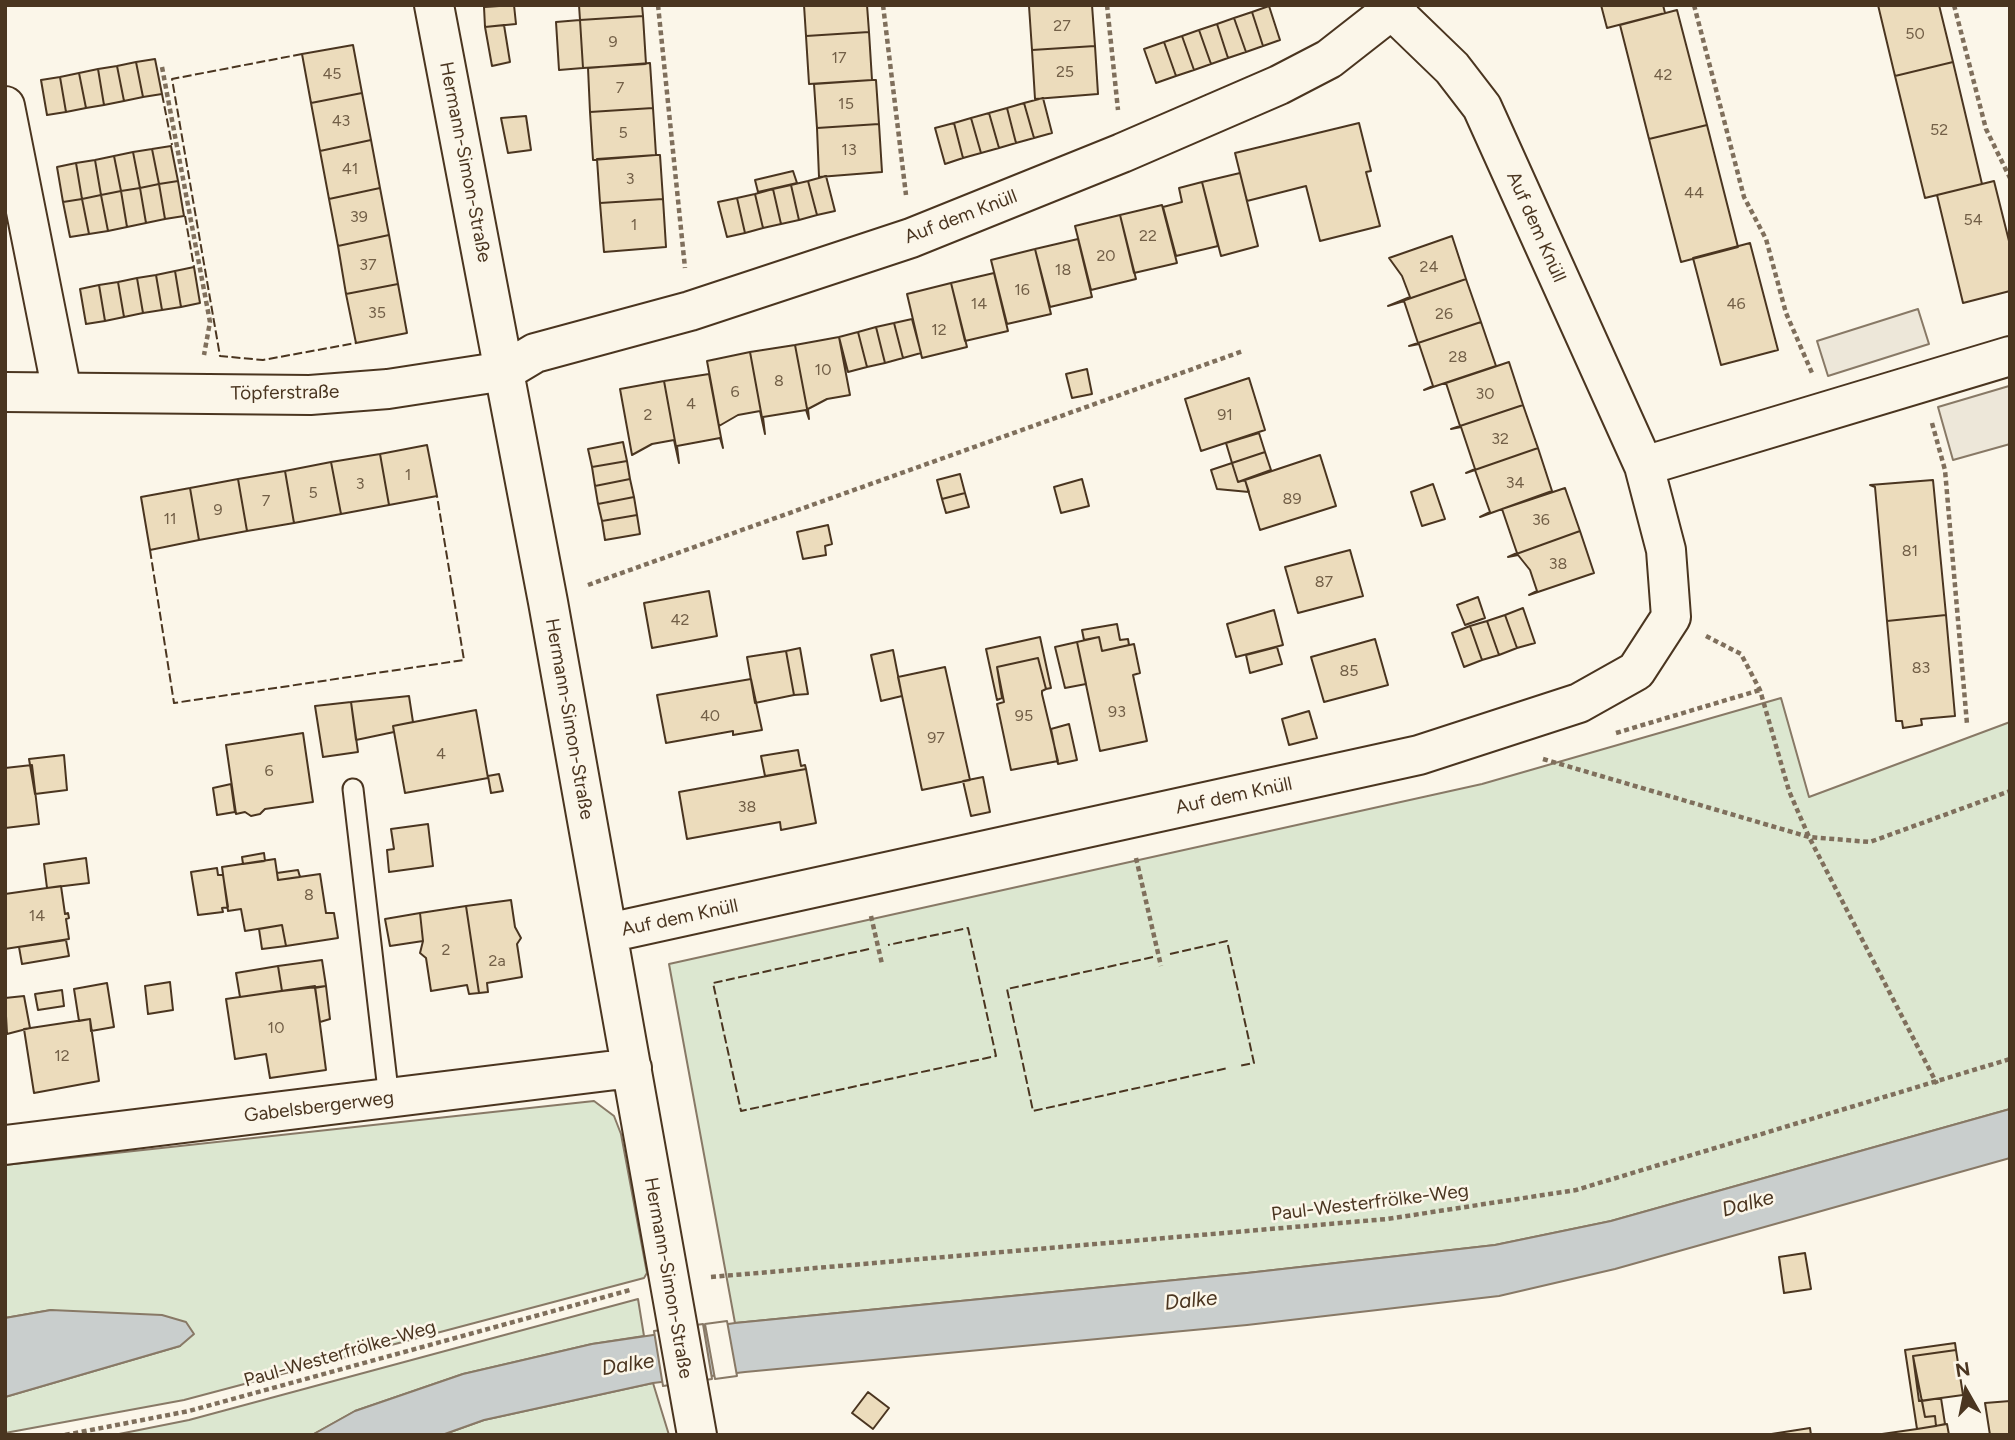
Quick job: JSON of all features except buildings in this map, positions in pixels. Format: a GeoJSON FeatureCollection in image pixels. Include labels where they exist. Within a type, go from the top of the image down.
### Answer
{"type":"FeatureCollection","features":[{"type":"Feature","properties":{"kind":"street","name":"Hermann-Simon-Straße"},"geometry":{"type":"LineString","coordinates":[[434,5],[505,370],[694,1420]]}},
{"type":"Feature","properties":{"kind":"street","name":"Auf dem Knüll"},"geometry":{"type":"LineString","coordinates":[[505,370],[535,353],[690,310],[911,238],[1122,153],[1279,85],[1319,64],[1396,8],[1452,68],[1482,107],[1644,467],[1666,550],[1671,617],[1636,671],[1579,703],[1419,755],[608,933]]}},
{"type":"Feature","properties":{"kind":"street"},"geometry":{"type":"LineString","coordinates":[[5,106],[62,392]]}},
{"type":"Feature","properties":{"kind":"street"},"geometry":{"type":"LineString","coordinates":[[1644,467],[1827,409],[2010,356]]}},
{"type":"Feature","properties":{"kind":"street","name":"Töpferstraße"},"geometry":{"type":"LineString","coordinates":[[5,392],[310,395],[375,390],[505,370]]}},
{"type":"Feature","properties":{"kind":"street","name":"Gabelsbergerweg"},"geometry":{"type":"LineString","coordinates":[[5,1145],[632,1068]]}},
{"type":"Feature","properties":{"kind":"lane"},"geometry":{"type":"LineString","coordinates":[[353,789],[389,1099]]}},
{"type":"Feature","properties":{"kind":"path"},"geometry":{"type":"LineString","coordinates":[[659,5],[690,310]]}},
{"type":"Feature","properties":{"kind":"path"},"geometry":{"type":"LineString","coordinates":[[883,5],[911,238]]}},
{"type":"Feature","properties":{"kind":"path"},"geometry":{"type":"LineString","coordinates":[[1107,5],[1122,153]]}},
{"type":"Feature","properties":{"kind":"path"},"geometry":{"type":"LineString","coordinates":[[1694,5],[1744,197],[1766,239],[1786,313],[1827,409]]}},
{"type":"Feature","properties":{"kind":"path"},"geometry":{"type":"LineString","coordinates":[[1954,5],[1986,130],[2010,178]]}},
{"type":"Feature","properties":{"kind":"path"},"geometry":{"type":"LineString","coordinates":[[162,67],[209,322],[198,394]]}},
{"type":"Feature","properties":{"kind":"path"},"geometry":{"type":"LineString","coordinates":[[598,581],[1243,351]]}},
{"type":"Feature","properties":{"kind":"path"},"geometry":{"type":"LineString","coordinates":[[1920,382],[1945,470],[1967,724]]}},
{"type":"Feature","properties":{"kind":"path"},"geometry":{"type":"LineString","coordinates":[[1671,617],[1741,654],[1760,690],[1789,791],[1808,836],[1937,1084]]}},
{"type":"Feature","properties":{"kind":"path"},"geometry":{"type":"LineString","coordinates":[[1615,733],[1760,690]]}},
{"type":"Feature","properties":{"kind":"path"},"geometry":{"type":"LineString","coordinates":[[1549,753],[1536,757],[1808,836],[1870,842],[2010,791]]}},
{"type":"Feature","properties":{"kind":"path"},"geometry":{"type":"LineString","coordinates":[[1128,819],[1161,966]]}},
{"type":"Feature","properties":{"kind":"path","name":"Paul-Westerfrölke-Weg"},"geometry":{"type":"LineString","coordinates":[[715,1277],[1387,1219],[1576,1190],[1937,1084],[2010,1059]]}},
{"type":"Feature","properties":{"kind":"path","name":"Paul-Westerfrölke-Weg"},"geometry":{"type":"LineString","coordinates":[[65,1435],[189,1410],[622,1291]]}},
{"type":"Feature","properties":{"kind":"green space"},"geometry":{"type":"Polygon","coordinates":[[[1781,698],[1809,797],[2010,722],[2010,1109],[1611,1221],[1495,1245],[1247,1273],[735,1323],[669,964],[1482,784],[1781,698]]]}},
{"type":"Feature","properties":{"kind":"green space"},"geometry":{"type":"Polygon","coordinates":[[[594,1101],[614,1116],[621,1134],[647,1273],[644,1278],[184,1400],[5,1433],[5,1397],[180,1346],[51,1310],[5,1318],[5,1165],[594,1101]]]}},
{"type":"Feature","properties":{"kind":"green space"},"geometry":{"type":"Polygon","coordinates":[[[638,1299],[644,1336],[592,1344],[463,1374],[355,1411],[312,1435],[114,1435],[189,1420],[638,1299]]]}},
{"type":"Feature","properties":{"kind":"green space"},"geometry":{"type":"Polygon","coordinates":[[[653,1383],[669,1435],[442,1435],[484,1420],[653,1383]]]}},
{"type":"Feature","properties":{"kind":"shaded area"},"geometry":{"type":"Polygon","coordinates":[[[1918,309],[1929,344],[1828,376],[1817,341],[1918,309]]]}},
{"type":"Feature","properties":{"kind":"shaded area"},"geometry":{"type":"Polygon","coordinates":[[[2009,386],[2010,444],[1953,460],[1938,407],[2009,386]]]}},
{"type":"Feature","properties":{"kind":"water","name":"Dalke"},"geometry":{"type":"Polygon","coordinates":[[[2010,1109],[2010,1158],[1615,1269],[1499,1296],[1247,1325],[653,1383],[484,1420],[442,1435],[312,1435],[355,1411],[463,1374],[592,1344],[735,1323],[1247,1273],[1495,1245],[1611,1221],[2010,1109]]]}},
{"type":"Feature","properties":{"kind":"water"},"geometry":{"type":"Polygon","coordinates":[[[51,1310],[162,1315],[186,1322],[194,1334],[180,1346],[5,1397],[5,1318],[51,1310]]]}},
{"type":"Feature","properties":{"kind":"pier"},"geometry":{"type":"Polygon","coordinates":[[[727,1321],[737,1376],[715,1379],[705,1324],[727,1321]]]}},
{"type":"Feature","properties":{"kind":"pier"},"geometry":{"type":"Polygon","coordinates":[[[703,1324],[712,1379],[663,1386],[654,1331],[703,1324]]]}},
{"type":"Feature","properties":{"kind":"fence"},"geometry":{"type":"LineString","coordinates":[[302,54],[172,79],[220,356],[263,360],[356,343]]}},
{"type":"Feature","properties":{"kind":"fence"},"geometry":{"type":"LineString","coordinates":[[162,94],[172,145]]}},
{"type":"Feature","properties":{"kind":"fence"},"geometry":{"type":"LineString","coordinates":[[185,216],[194,267]]}},
{"type":"Feature","properties":{"kind":"fence"},"geometry":{"type":"LineString","coordinates":[[150,550],[174,703],[464,660],[437,496]]}},
{"type":"Feature","properties":{"kind":"fence"},"geometry":{"type":"LineString","coordinates":[[869,949],[713,983],[741,1111],[996,1056],[968,928],[888,945]]}},
{"type":"Feature","properties":{"kind":"fence"},"geometry":{"type":"LineString","coordinates":[[1170,954],[1227,941],[1254,1063],[1239,1066]]}},
{"type":"Feature","properties":{"kind":"fence"},"geometry":{"type":"LineString","coordinates":[[1153,957],[1007,989],[1033,1111],[1228,1068]]}}]}
